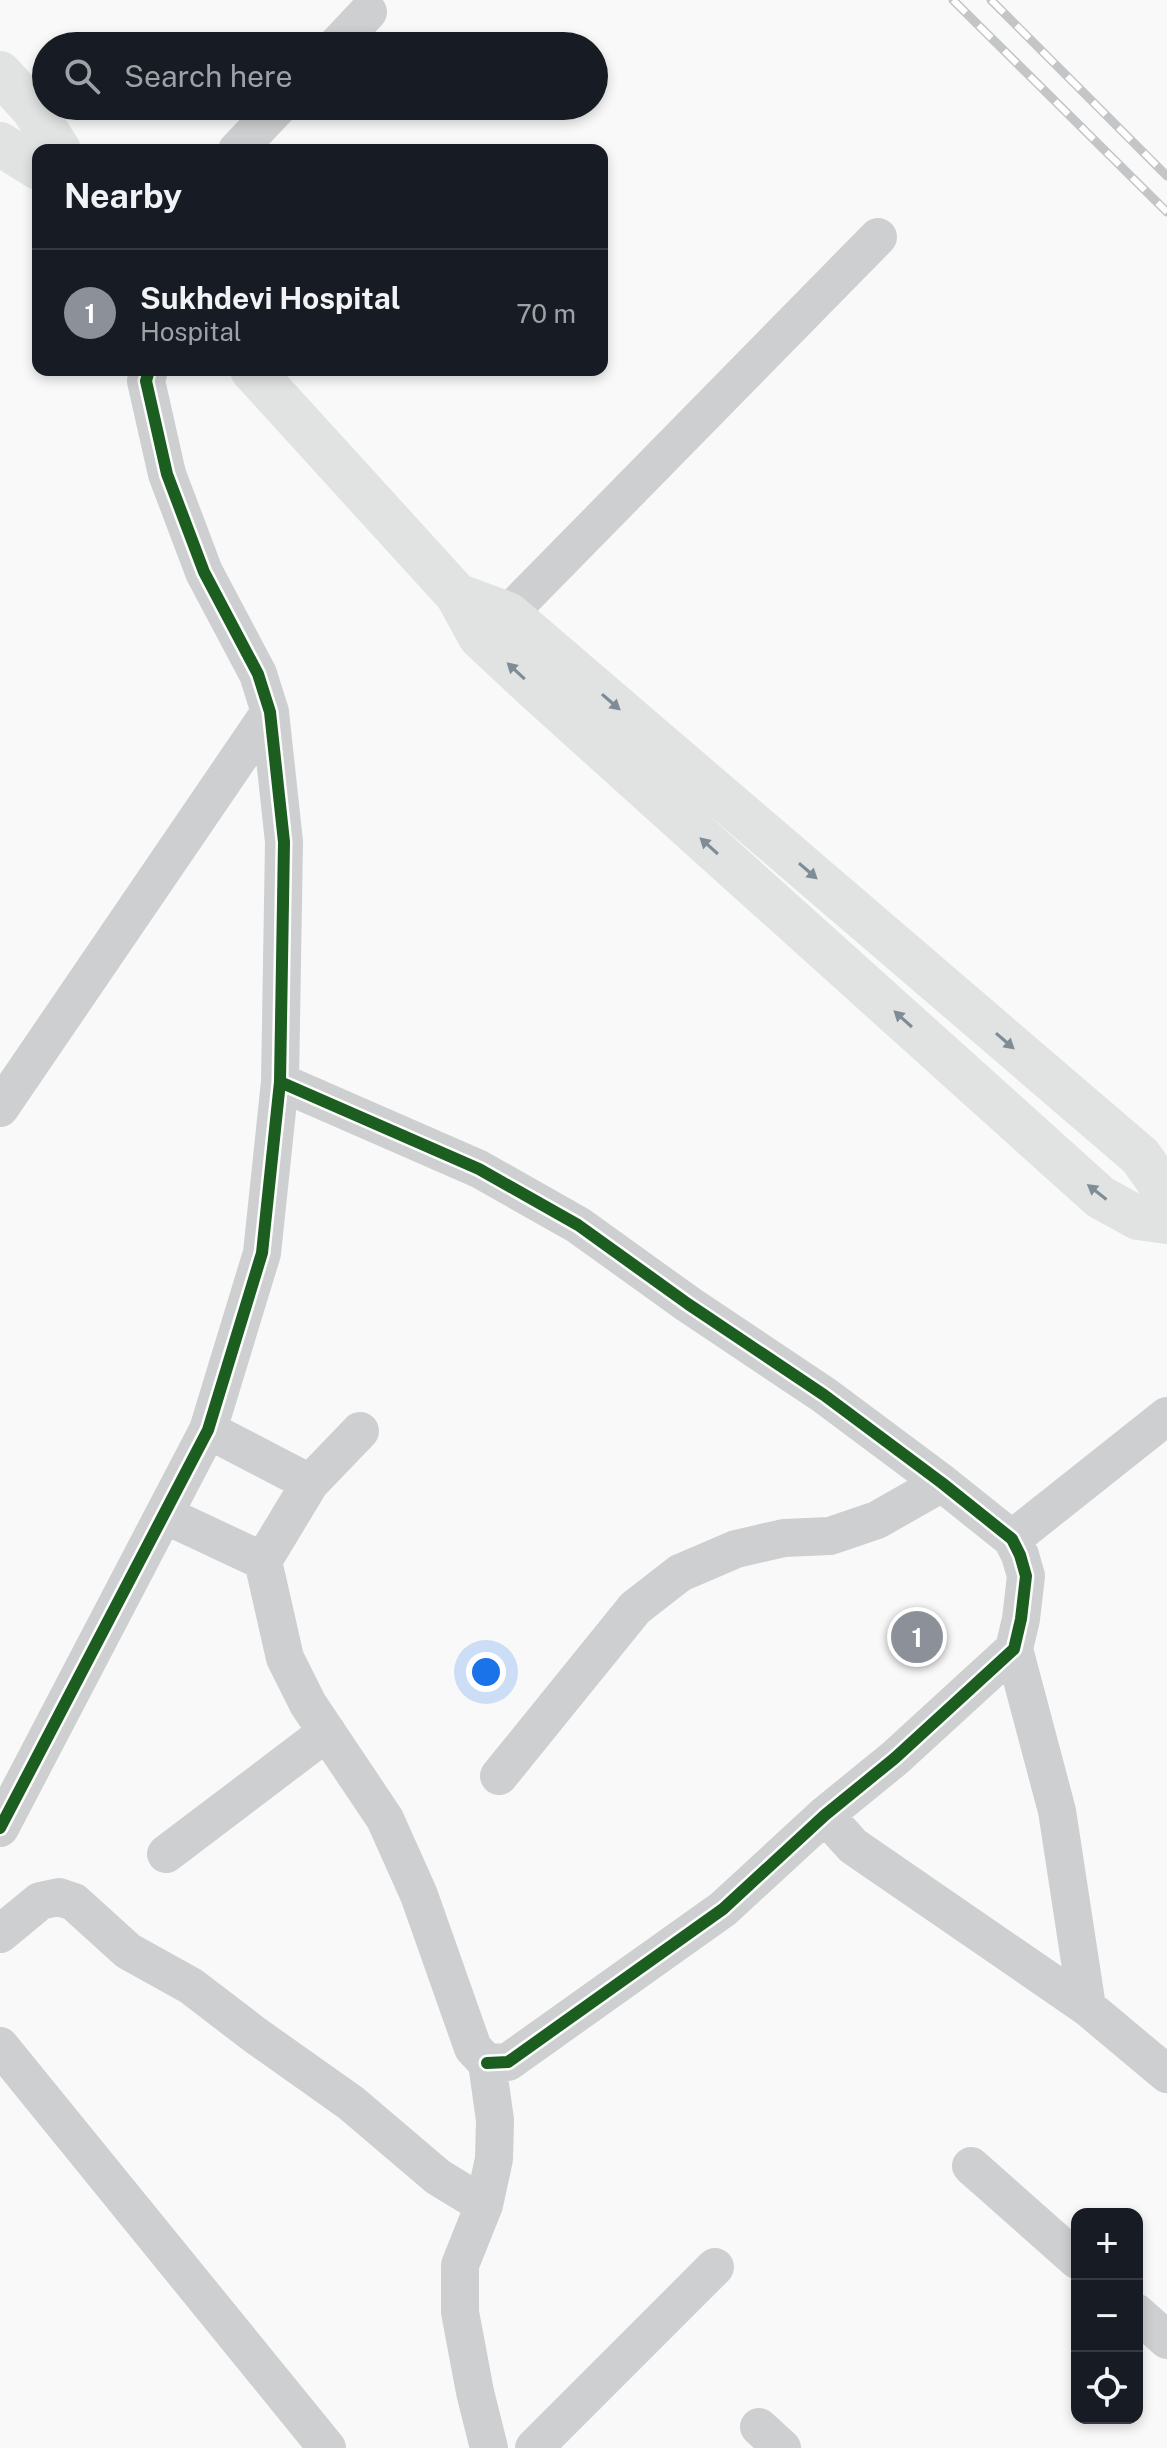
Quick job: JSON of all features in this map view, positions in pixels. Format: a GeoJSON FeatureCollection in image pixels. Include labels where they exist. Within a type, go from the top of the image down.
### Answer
{"type":"FeatureCollection","features":[{"type":"Feature","properties":{"kind":"main road"},"geometry":{"type":"LineString","coordinates":[[0,73],[32,108]]}},
{"type":"Feature","properties":{"kind":"main road"},"geometry":{"type":"LineString","coordinates":[[40,120],[55,144]]}},
{"type":"Feature","properties":{"kind":"main road"},"geometry":{"type":"LineString","coordinates":[[0,144],[32,164]]}},
{"type":"Feature","properties":{"kind":"main road"},"geometry":{"type":"LineString","coordinates":[[257,376],[457,595],[480,637],[539,692],[1100,1197],[1138,1218],[1167,1222]]}},
{"type":"Feature","properties":{"kind":"main road"},"geometry":{"type":"LineString","coordinates":[[457,595],[508,614],[1140,1156],[1167,1194]]}},
{"type":"Feature","properties":{"kind":"street"},"geometry":{"type":"LineString","coordinates":[[349,32],[368,12]]}},
{"type":"Feature","properties":{"kind":"street"},"geometry":{"type":"LineString","coordinates":[[243,144],[266,120]]}},
{"type":"Feature","properties":{"kind":"street"},"geometry":{"type":"LineString","coordinates":[[508,614],[878,237]]}},
{"type":"Feature","properties":{"kind":"street"},"geometry":{"type":"LineString","coordinates":[[0,1828],[208,1430],[262,1253],[280,1082],[284,842],[270,712],[258,674],[204,572],[167,474],[147,376]]}},
{"type":"Feature","properties":{"kind":"street"},"geometry":{"type":"LineString","coordinates":[[0,1108],[270,712]]}},
{"type":"Feature","properties":{"kind":"street"},"geometry":{"type":"LineString","coordinates":[[280,1082],[479,1169],[578,1225],[688,1304],[824,1395],[1012,1539],[1026,1576],[1014,1649],[1057,1811],[1087,2007]]}},
{"type":"Feature","properties":{"kind":"street"},"geometry":{"type":"LineString","coordinates":[[1012,1539],[1167,1416]]}},
{"type":"Feature","properties":{"kind":"street"},"geometry":{"type":"LineString","coordinates":[[208,1430],[310,1483]]}},
{"type":"Feature","properties":{"kind":"street"},"geometry":{"type":"LineString","coordinates":[[360,1431],[310,1483],[263,1561],[285,1658],[308,1704],[385,1819],[419,1895],[473,2048],[487,2063],[495,2120],[494,2159],[484,2205],[460,2265],[460,2312],[489,2448]]}},
{"type":"Feature","properties":{"kind":"street"},"geometry":{"type":"LineString","coordinates":[[499,1776],[635,1608],[680,1573],[736,1549],[784,1538],[830,1536],[877,1520],[942,1483]]}},
{"type":"Feature","properties":{"kind":"street"},"geometry":{"type":"LineString","coordinates":[[165,1515],[263,1561]]}},
{"type":"Feature","properties":{"kind":"street"},"geometry":{"type":"LineString","coordinates":[[487,2063],[508,2062],[723,1909],[1014,1649]]}},
{"type":"Feature","properties":{"kind":"street"},"geometry":{"type":"LineString","coordinates":[[166,1854],[327,1732]]}},
{"type":"Feature","properties":{"kind":"street"},"geometry":{"type":"LineString","coordinates":[[825,1815],[853,1846],[1087,2007],[1167,2074]]}},
{"type":"Feature","properties":{"kind":"street"},"geometry":{"type":"LineString","coordinates":[[0,1934],[40,1901],[59,1897],[74,1902],[128,1951],[191,1986],[351,2103],[438,2177],[484,2205]]}},
{"type":"Feature","properties":{"kind":"street"},"geometry":{"type":"LineString","coordinates":[[0,2046],[327,2448]]}},
{"type":"Feature","properties":{"kind":"street"},"geometry":{"type":"LineString","coordinates":[[971,2166],[1071,2255]]}},
{"type":"Feature","properties":{"kind":"street"},"geometry":{"type":"LineString","coordinates":[[534,2448],[715,2267]]}},
{"type":"Feature","properties":{"kind":"street"},"geometry":{"type":"LineString","coordinates":[[1143,2318],[1167,2340]]}},
{"type":"Feature","properties":{"kind":"railway"},"geometry":{"type":"LineString","coordinates":[[953,0],[1167,212]]}},
{"type":"Feature","properties":{"kind":"railway"},"geometry":{"type":"LineString","coordinates":[[991,0],[1167,176]]}},
{"type":"Feature","properties":{"kind":"cycle path"},"geometry":{"type":"LineString","coordinates":[[0,1828],[208,1430],[262,1253],[280,1082],[284,842],[270,712],[258,674],[204,572],[167,474],[147,376]]}},
{"type":"Feature","properties":{"kind":"cycle path"},"geometry":{"type":"LineString","coordinates":[[280,1082],[479,1169],[578,1225],[688,1304],[824,1395],[942,1483],[1012,1539],[1026,1576],[1014,1649],[895,1758],[825,1815],[723,1909],[508,2062],[487,2063]]}},
{"type":"Feature","properties":{"kind":"place","name":"Sukhdevi Hospital"},"geometry":{"type":"Point","coordinates":[917,1637]}}]}
